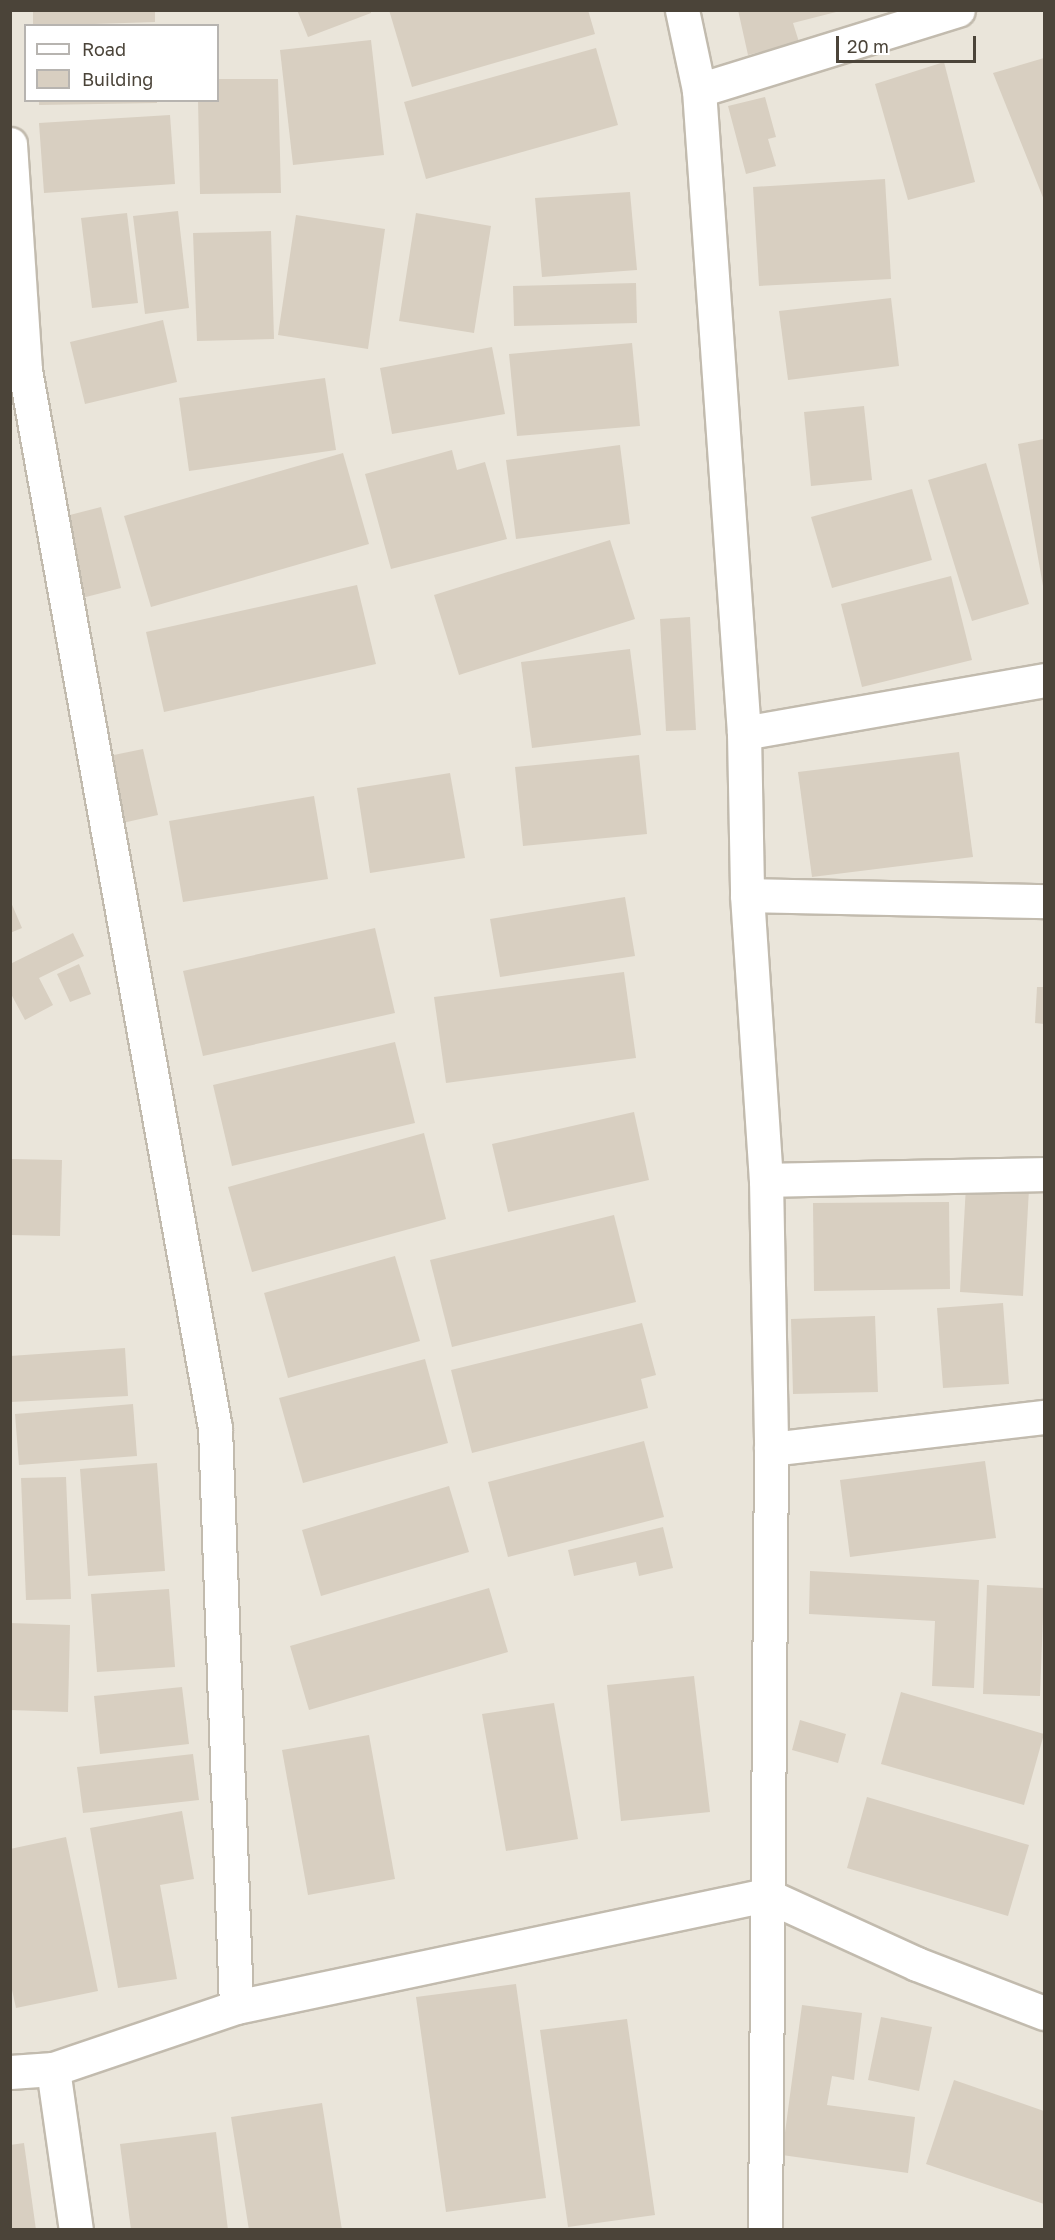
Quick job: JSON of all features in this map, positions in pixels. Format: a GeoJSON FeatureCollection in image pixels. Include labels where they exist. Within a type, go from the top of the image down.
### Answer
{"type":"FeatureCollection","features":[{"type":"Feature","properties":{"kind":"street"},"geometry":{"type":"LineString","coordinates":[[682,10],[699,90],[744,733],[747,896],[765,1180],[771,1449],[765,2229]]}},
{"type":"Feature","properties":{"kind":"street"},"geometry":{"type":"LineString","coordinates":[[699,90],[958,10]]}},
{"type":"Feature","properties":{"kind":"street"},"geometry":{"type":"LineString","coordinates":[[10,144],[25,370],[215,1428],[236,2007]]}},
{"type":"Feature","properties":{"kind":"street"},"geometry":{"type":"LineString","coordinates":[[744,733],[1044,680]]}},
{"type":"Feature","properties":{"kind":"street"},"geometry":{"type":"LineString","coordinates":[[747,896],[1044,901]]}},
{"type":"Feature","properties":{"kind":"street"},"geometry":{"type":"LineString","coordinates":[[765,1180],[1044,1174]]}},
{"type":"Feature","properties":{"kind":"street"},"geometry":{"type":"LineString","coordinates":[[771,1449],[1044,1417]]}},
{"type":"Feature","properties":{"kind":"street"},"geometry":{"type":"LineString","coordinates":[[10,2072],[53,2069],[236,2007],[766,1895],[917,1964],[1044,2013]]}},
{"type":"Feature","properties":{"kind":"street"},"geometry":{"type":"LineString","coordinates":[[53,2069],[76,2229]]}},
{"type":"Feature","properties":{"kind":"shaded area"},"geometry":{"type":"Polygon","coordinates":[[[11,11],[1044,11],[1044,2229],[11,2229],[11,11]]]}},
{"type":"Feature","properties":{"kind":"building"},"geometry":{"type":"Polygon","coordinates":[[[33,10],[155,10],[155,22],[33,24],[33,10]]]}},
{"type":"Feature","properties":{"kind":"building"},"geometry":{"type":"Polygon","coordinates":[[[297,10],[371,10],[371,13],[308,37],[297,10]]]}},
{"type":"Feature","properties":{"kind":"building"},"geometry":{"type":"Polygon","coordinates":[[[389,10],[588,10],[595,34],[412,87],[389,10]]]}},
{"type":"Feature","properties":{"kind":"building"},"geometry":{"type":"Polygon","coordinates":[[[738,10],[840,11],[793,23],[799,42],[748,55],[738,10]]]}},
{"type":"Feature","properties":{"kind":"building"},"geometry":{"type":"Polygon","coordinates":[[[371,40],[384,155],[293,165],[280,50],[371,40]]]}},
{"type":"Feature","properties":{"kind":"building"},"geometry":{"type":"Polygon","coordinates":[[[596,48],[618,125],[426,179],[404,102],[596,48]]]}},
{"type":"Feature","properties":{"kind":"building"},"geometry":{"type":"Polygon","coordinates":[[[1044,58],[1044,200],[993,73],[1044,58]]]}},
{"type":"Feature","properties":{"kind":"building"},"geometry":{"type":"Polygon","coordinates":[[[944,62],[975,182],[908,200],[875,84],[944,62]]]}},
{"type":"Feature","properties":{"kind":"building"},"geometry":{"type":"Polygon","coordinates":[[[219,79],[278,79],[281,193],[200,194],[198,102],[219,102],[219,79]]]}},
{"type":"Feature","properties":{"kind":"building"},"geometry":{"type":"Polygon","coordinates":[[[765,97],[776,137],[768,139],[776,166],[746,174],[728,106],[765,97]]]}},
{"type":"Feature","properties":{"kind":"building"},"geometry":{"type":"Polygon","coordinates":[[[39,102],[157,102],[157,103],[39,105],[39,102]]]}},
{"type":"Feature","properties":{"kind":"building"},"geometry":{"type":"Polygon","coordinates":[[[170,115],[175,184],[44,193],[39,123],[170,115]]]}},
{"type":"Feature","properties":{"kind":"building"},"geometry":{"type":"Polygon","coordinates":[[[885,179],[891,279],[759,286],[753,187],[885,179]]]}},
{"type":"Feature","properties":{"kind":"building"},"geometry":{"type":"Polygon","coordinates":[[[630,192],[637,270],[542,277],[535,198],[630,192]]]}},
{"type":"Feature","properties":{"kind":"building"},"geometry":{"type":"Polygon","coordinates":[[[178,211],[189,308],[145,314],[133,216],[178,211]]]}},
{"type":"Feature","properties":{"kind":"building"},"geometry":{"type":"Polygon","coordinates":[[[127,213],[138,303],[92,308],[81,218],[127,213]]]}},
{"type":"Feature","properties":{"kind":"building"},"geometry":{"type":"Polygon","coordinates":[[[416,213],[491,226],[474,333],[399,321],[416,213]]]}},
{"type":"Feature","properties":{"kind":"building"},"geometry":{"type":"Polygon","coordinates":[[[296,215],[385,229],[368,349],[278,335],[296,215]]]}},
{"type":"Feature","properties":{"kind":"building"},"geometry":{"type":"Polygon","coordinates":[[[271,231],[274,339],[197,341],[193,233],[271,231]]]}},
{"type":"Feature","properties":{"kind":"building"},"geometry":{"type":"Polygon","coordinates":[[[636,283],[637,323],[514,326],[513,286],[636,283]]]}},
{"type":"Feature","properties":{"kind":"building"},"geometry":{"type":"Polygon","coordinates":[[[891,298],[899,366],[788,380],[779,311],[891,298]]]}},
{"type":"Feature","properties":{"kind":"building"},"geometry":{"type":"Polygon","coordinates":[[[163,320],[177,382],[85,404],[70,342],[163,320]]]}},
{"type":"Feature","properties":{"kind":"building"},"geometry":{"type":"Polygon","coordinates":[[[632,343],[640,426],[517,436],[509,354],[632,343]]]}},
{"type":"Feature","properties":{"kind":"building"},"geometry":{"type":"Polygon","coordinates":[[[492,347],[505,414],[392,434],[380,368],[492,347]]]}},
{"type":"Feature","properties":{"kind":"building"},"geometry":{"type":"Polygon","coordinates":[[[325,378],[336,450],[189,471],[179,398],[325,378]]]}},
{"type":"Feature","properties":{"kind":"building"},"geometry":{"type":"Polygon","coordinates":[[[864,406],[872,480],[811,486],[804,412],[864,406]]]}},
{"type":"Feature","properties":{"kind":"building"},"geometry":{"type":"Polygon","coordinates":[[[1044,439],[1044,586],[1043,586],[1018,444],[1044,439]]]}},
{"type":"Feature","properties":{"kind":"building"},"geometry":{"type":"Polygon","coordinates":[[[620,445],[630,524],[516,539],[506,460],[620,445]]]}},
{"type":"Feature","properties":{"kind":"building"},"geometry":{"type":"Polygon","coordinates":[[[452,450],[457,470],[485,462],[507,539],[391,569],[365,474],[452,450]]]}},
{"type":"Feature","properties":{"kind":"building"},"geometry":{"type":"Polygon","coordinates":[[[343,453],[369,544],[151,607],[124,516],[343,453]]]}},
{"type":"Feature","properties":{"kind":"building"},"geometry":{"type":"Polygon","coordinates":[[[986,463],[1029,604],[972,621],[928,480],[986,463]]]}},
{"type":"Feature","properties":{"kind":"building"},"geometry":{"type":"Polygon","coordinates":[[[912,489],[932,560],[832,588],[811,517],[912,489]]]}},
{"type":"Feature","properties":{"kind":"building"},"geometry":{"type":"Polygon","coordinates":[[[101,507],[121,588],[82,598],[62,517],[101,507]]]}},
{"type":"Feature","properties":{"kind":"building"},"geometry":{"type":"Polygon","coordinates":[[[610,540],[635,619],[459,675],[434,595],[610,540]]]}},
{"type":"Feature","properties":{"kind":"building"},"geometry":{"type":"Polygon","coordinates":[[[951,576],[972,660],[862,687],[841,604],[951,576]]]}},
{"type":"Feature","properties":{"kind":"building"},"geometry":{"type":"Polygon","coordinates":[[[357,585],[376,664],[164,712],[146,632],[357,585]]]}},
{"type":"Feature","properties":{"kind":"building"},"geometry":{"type":"Polygon","coordinates":[[[690,617],[696,730],[666,731],[660,619],[690,617]]]}},
{"type":"Feature","properties":{"kind":"building"},"geometry":{"type":"Polygon","coordinates":[[[630,649],[641,735],[532,748],[521,662],[630,649]]]}},
{"type":"Feature","properties":{"kind":"building"},"geometry":{"type":"Polygon","coordinates":[[[143,749],[158,815],[118,824],[104,757],[143,749]]]}},
{"type":"Feature","properties":{"kind":"building"},"geometry":{"type":"Polygon","coordinates":[[[959,752],[973,857],[812,877],[798,772],[959,752]]]}},
{"type":"Feature","properties":{"kind":"building"},"geometry":{"type":"Polygon","coordinates":[[[639,755],[647,834],[523,846],[515,767],[639,755]]]}},
{"type":"Feature","properties":{"kind":"building"},"geometry":{"type":"Polygon","coordinates":[[[450,773],[465,858],[370,873],[357,788],[450,773]]]}},
{"type":"Feature","properties":{"kind":"building"},"geometry":{"type":"Polygon","coordinates":[[[314,796],[328,879],[183,902],[169,821],[314,796]]]}},
{"type":"Feature","properties":{"kind":"building"},"geometry":{"type":"Polygon","coordinates":[[[625,897],[635,956],[500,977],[490,919],[625,897]]]}},
{"type":"Feature","properties":{"kind":"building"},"geometry":{"type":"Polygon","coordinates":[[[10,900],[22,928],[10,933],[10,900]]]}},
{"type":"Feature","properties":{"kind":"building"},"geometry":{"type":"Polygon","coordinates":[[[375,928],[395,1013],[203,1056],[183,971],[375,928]]]}},
{"type":"Feature","properties":{"kind":"building"},"geometry":{"type":"Polygon","coordinates":[[[73,933],[84,956],[39,978],[53,1005],[25,1020],[10,992],[10,964],[73,933]]]}},
{"type":"Feature","properties":{"kind":"building"},"geometry":{"type":"Polygon","coordinates":[[[79,964],[91,994],[70,1002],[57,974],[79,964]]]}},
{"type":"Feature","properties":{"kind":"building"},"geometry":{"type":"Polygon","coordinates":[[[624,972],[636,1058],[446,1083],[434,997],[624,972]]]}},
{"type":"Feature","properties":{"kind":"building"},"geometry":{"type":"Polygon","coordinates":[[[1037,987],[1044,987],[1044,1024],[1035,1023],[1037,987]]]}},
{"type":"Feature","properties":{"kind":"building"},"geometry":{"type":"Polygon","coordinates":[[[395,1042],[415,1123],[232,1166],[213,1085],[395,1042]]]}},
{"type":"Feature","properties":{"kind":"building"},"geometry":{"type":"Polygon","coordinates":[[[634,1112],[649,1180],[508,1212],[492,1144],[634,1112]]]}},
{"type":"Feature","properties":{"kind":"building"},"geometry":{"type":"Polygon","coordinates":[[[424,1133],[446,1219],[252,1272],[228,1187],[424,1133]]]}},
{"type":"Feature","properties":{"kind":"building"},"geometry":{"type":"Polygon","coordinates":[[[10,1159],[62,1160],[60,1236],[10,1235],[10,1159]]]}},
{"type":"Feature","properties":{"kind":"building"},"geometry":{"type":"Polygon","coordinates":[[[966,1186],[1029,1189],[1023,1296],[960,1292],[966,1186]]]}},
{"type":"Feature","properties":{"kind":"building"},"geometry":{"type":"Polygon","coordinates":[[[949,1202],[950,1289],[814,1291],[813,1203],[949,1202]]]}},
{"type":"Feature","properties":{"kind":"building"},"geometry":{"type":"Polygon","coordinates":[[[614,1215],[636,1302],[452,1347],[430,1260],[614,1215]]]}},
{"type":"Feature","properties":{"kind":"building"},"geometry":{"type":"Polygon","coordinates":[[[395,1256],[420,1341],[288,1378],[264,1293],[395,1256]]]}},
{"type":"Feature","properties":{"kind":"building"},"geometry":{"type":"Polygon","coordinates":[[[1003,1303],[1009,1384],[943,1388],[937,1308],[1003,1303]]]}},
{"type":"Feature","properties":{"kind":"building"},"geometry":{"type":"Polygon","coordinates":[[[875,1316],[878,1392],[793,1394],[791,1319],[875,1316]]]}},
{"type":"Feature","properties":{"kind":"building"},"geometry":{"type":"Polygon","coordinates":[[[642,1323],[656,1375],[641,1379],[648,1408],[472,1453],[451,1370],[642,1323]]]}},
{"type":"Feature","properties":{"kind":"building"},"geometry":{"type":"Polygon","coordinates":[[[125,1348],[128,1396],[11,1402],[10,1356],[125,1348]]]}},
{"type":"Feature","properties":{"kind":"building"},"geometry":{"type":"Polygon","coordinates":[[[425,1359],[448,1443],[303,1483],[279,1398],[425,1359]]]}},
{"type":"Feature","properties":{"kind":"building"},"geometry":{"type":"Polygon","coordinates":[[[133,1404],[137,1456],[19,1465],[15,1414],[133,1404]]]}},
{"type":"Feature","properties":{"kind":"building"},"geometry":{"type":"Polygon","coordinates":[[[644,1441],[664,1517],[508,1557],[488,1482],[644,1441]]]}},
{"type":"Feature","properties":{"kind":"building"},"geometry":{"type":"Polygon","coordinates":[[[985,1461],[996,1538],[850,1557],[840,1480],[985,1461]]]}},
{"type":"Feature","properties":{"kind":"building"},"geometry":{"type":"Polygon","coordinates":[[[157,1463],[165,1571],[88,1576],[80,1469],[157,1463]]]}},
{"type":"Feature","properties":{"kind":"building"},"geometry":{"type":"Polygon","coordinates":[[[66,1477],[71,1599],[26,1600],[21,1478],[66,1477]]]}},
{"type":"Feature","properties":{"kind":"building"},"geometry":{"type":"Polygon","coordinates":[[[449,1486],[469,1552],[321,1596],[302,1530],[449,1486]]]}},
{"type":"Feature","properties":{"kind":"building"},"geometry":{"type":"Polygon","coordinates":[[[663,1527],[673,1568],[639,1576],[636,1562],[574,1576],[568,1550],[663,1527]]]}},
{"type":"Feature","properties":{"kind":"building"},"geometry":{"type":"Polygon","coordinates":[[[810,1571],[979,1580],[974,1688],[932,1686],[935,1621],[809,1614],[810,1571]]]}},
{"type":"Feature","properties":{"kind":"building"},"geometry":{"type":"Polygon","coordinates":[[[987,1585],[1044,1588],[1040,1696],[983,1694],[987,1585]]]}},
{"type":"Feature","properties":{"kind":"building"},"geometry":{"type":"Polygon","coordinates":[[[489,1588],[508,1652],[309,1710],[290,1646],[489,1588]]]}},
{"type":"Feature","properties":{"kind":"building"},"geometry":{"type":"Polygon","coordinates":[[[169,1589],[175,1667],[97,1672],[91,1594],[169,1589]]]}},
{"type":"Feature","properties":{"kind":"building"},"geometry":{"type":"Polygon","coordinates":[[[10,1623],[70,1625],[68,1712],[10,1710],[10,1623]]]}},
{"type":"Feature","properties":{"kind":"building"},"geometry":{"type":"Polygon","coordinates":[[[694,1676],[710,1812],[621,1821],[607,1685],[694,1676]]]}},
{"type":"Feature","properties":{"kind":"building"},"geometry":{"type":"Polygon","coordinates":[[[182,1687],[189,1744],[100,1754],[94,1696],[182,1687]]]}},
{"type":"Feature","properties":{"kind":"building"},"geometry":{"type":"Polygon","coordinates":[[[901,1692],[1044,1734],[1024,1805],[881,1764],[901,1692]]]}},
{"type":"Feature","properties":{"kind":"building"},"geometry":{"type":"Polygon","coordinates":[[[554,1703],[578,1839],[506,1851],[482,1714],[554,1703]]]}},
{"type":"Feature","properties":{"kind":"building"},"geometry":{"type":"Polygon","coordinates":[[[800,1720],[846,1734],[838,1763],[792,1750],[800,1720]]]}},
{"type":"Feature","properties":{"kind":"building"},"geometry":{"type":"Polygon","coordinates":[[[369,1735],[395,1879],[308,1895],[282,1750],[369,1735]]]}},
{"type":"Feature","properties":{"kind":"building"},"geometry":{"type":"Polygon","coordinates":[[[193,1754],[199,1800],[83,1813],[77,1767],[193,1754]]]}},
{"type":"Feature","properties":{"kind":"building"},"geometry":{"type":"Polygon","coordinates":[[[867,1797],[1029,1845],[1008,1916],[847,1868],[867,1797]]]}},
{"type":"Feature","properties":{"kind":"building"},"geometry":{"type":"Polygon","coordinates":[[[182,1811],[194,1879],[160,1885],[177,1979],[118,1988],[90,1828],[182,1811]]]}},
{"type":"Feature","properties":{"kind":"building"},"geometry":{"type":"Polygon","coordinates":[[[66,1837],[98,1991],[16,2008],[10,1981],[10,1849],[66,1837]]]}},
{"type":"Feature","properties":{"kind":"building"},"geometry":{"type":"Polygon","coordinates":[[[516,1984],[546,2198],[446,2212],[416,1997],[516,1984]]]}},
{"type":"Feature","properties":{"kind":"building"},"geometry":{"type":"Polygon","coordinates":[[[802,2005],[862,2013],[854,2080],[832,2076],[827,2105],[915,2117],[908,2173],[782,2155],[802,2005]]]}},
{"type":"Feature","properties":{"kind":"building"},"geometry":{"type":"Polygon","coordinates":[[[881,2017],[932,2027],[919,2091],[868,2080],[881,2017]]]}},
{"type":"Feature","properties":{"kind":"building"},"geometry":{"type":"Polygon","coordinates":[[[627,2019],[655,2215],[568,2227],[540,2030],[627,2019]]]}},
{"type":"Feature","properties":{"kind":"building"},"geometry":{"type":"Polygon","coordinates":[[[954,2080],[1044,2111],[1044,2204],[926,2164],[954,2080]]]}},
{"type":"Feature","properties":{"kind":"building"},"geometry":{"type":"Polygon","coordinates":[[[322,2103],[342,2230],[249,2230],[231,2117],[322,2103]]]}},
{"type":"Feature","properties":{"kind":"building"},"geometry":{"type":"Polygon","coordinates":[[[216,2132],[228,2230],[131,2230],[120,2144],[216,2132]]]}},
{"type":"Feature","properties":{"kind":"building"},"geometry":{"type":"Polygon","coordinates":[[[24,2143],[36,2230],[10,2230],[10,2145],[24,2143]]]}}]}
